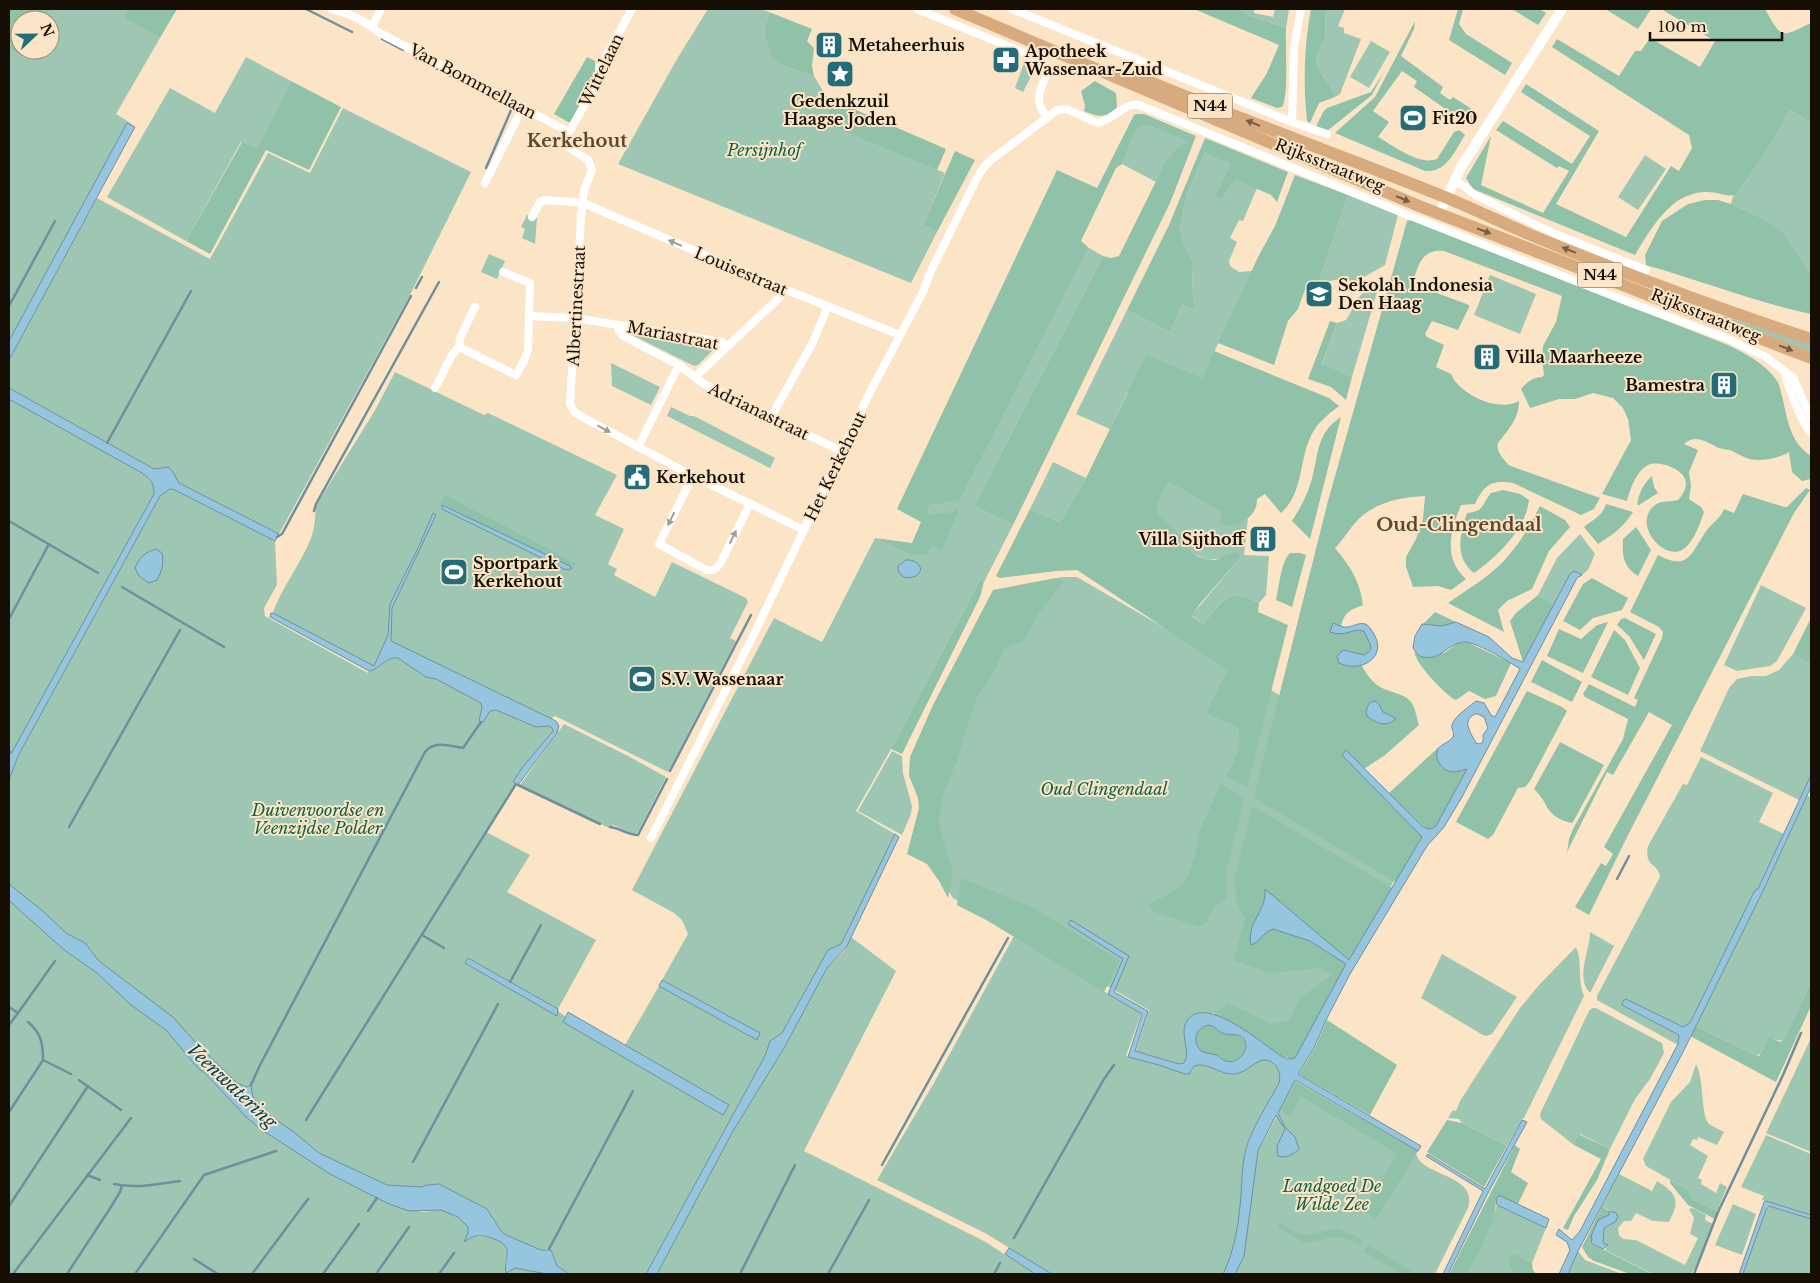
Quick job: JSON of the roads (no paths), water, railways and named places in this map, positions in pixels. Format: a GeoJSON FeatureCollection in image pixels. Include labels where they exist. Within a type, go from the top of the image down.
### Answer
{"type":"FeatureCollection","features":[{"type":"Feature","properties":{"kind":"main road","name":"Rijksstraatweg"},"geometry":{"type":"LineString","coordinates":[[955,9],[1439,214],[1811,358]]}},
{"type":"Feature","properties":{"kind":"main road","name":"Rijksstraatweg"},"geometry":{"type":"LineString","coordinates":[[977,9],[1216,108],[1446,198],[1628,274],[1811,340]]}},
{"type":"Feature","properties":{"kind":"street","name":"Van Bommellaan"},"geometry":{"type":"LineString","coordinates":[[332,9],[349,13],[378,32],[569,132]]}},
{"type":"Feature","properties":{"kind":"street"},"geometry":{"type":"LineString","coordinates":[[372,27],[381,9]]}},
{"type":"Feature","properties":{"kind":"street","name":"Wittelaan"},"geometry":{"type":"LineString","coordinates":[[569,132],[599,80],[600,66],[632,9]]}},
{"type":"Feature","properties":{"kind":"street"},"geometry":{"type":"LineString","coordinates":[[917,9],[1042,60],[1048,71],[1038,97],[1040,109],[1047,117]]}},
{"type":"Feature","properties":{"kind":"street"},"geometry":{"type":"LineString","coordinates":[[1012,9],[1292,122],[1327,134]]}},
{"type":"Feature","properties":{"kind":"street"},"geometry":{"type":"LineString","coordinates":[[1292,122],[1294,48],[1301,9]]}},
{"type":"Feature","properties":{"kind":"street"},"geometry":{"type":"LineString","coordinates":[[1439,214],[1461,166],[1562,9]]}},
{"type":"Feature","properties":{"kind":"street","name":"Rijksstraatweg"},"geometry":{"type":"LineString","coordinates":[[1047,117],[1057,110],[1067,109],[1100,122],[1111,118],[1129,105],[1139,105],[1404,213],[1631,303],[1726,338],[1766,357],[1794,378],[1811,418]]}},
{"type":"Feature","properties":{"kind":"street"},"geometry":{"type":"LineString","coordinates":[[485,183],[523,107]]}},
{"type":"Feature","properties":{"kind":"street","name":"Het Kerkehout"},"geometry":{"type":"LineString","coordinates":[[650,838],[754,634],[841,451],[923,292],[934,265],[984,167],[1047,117]]}},
{"type":"Feature","properties":{"kind":"street"},"geometry":{"type":"LineString","coordinates":[[569,132],[566,138],[568,146],[588,160],[592,170],[584,191],[583,203]]}},
{"type":"Feature","properties":{"kind":"street","name":"Rijksstraatweg"},"geometry":{"type":"LineString","coordinates":[[1454,181],[1475,195],[1553,233],[1646,270]]}},
{"type":"Feature","properties":{"kind":"street","name":"Louisestraat"},"geometry":{"type":"LineString","coordinates":[[532,216],[540,202],[545,200],[583,203],[784,289],[900,335]]}},
{"type":"Feature","properties":{"kind":"street","name":"Albertinestraat"},"geometry":{"type":"LineString","coordinates":[[583,203],[570,404],[575,413],[638,447]]}},
{"type":"Feature","properties":{"kind":"street"},"geometry":{"type":"LineString","coordinates":[[459,347],[516,375],[528,350],[530,283],[504,272]]}},
{"type":"Feature","properties":{"kind":"street"},"geometry":{"type":"LineString","coordinates":[[695,377],[780,297],[784,289]]}},
{"type":"Feature","properties":{"kind":"street"},"geometry":{"type":"LineString","coordinates":[[771,417],[812,344],[828,306]]}},
{"type":"Feature","properties":{"kind":"street"},"geometry":{"type":"LineString","coordinates":[[435,388],[452,355],[459,347],[460,338],[475,308]]}},
{"type":"Feature","properties":{"kind":"street","name":"Mariastraat"},"geometry":{"type":"LineString","coordinates":[[529,316],[575,318],[722,342],[726,346]]}},
{"type":"Feature","properties":{"kind":"street","name":"Mariastraat"},"geometry":{"type":"LineString","coordinates":[[619,325],[619,331],[623,336],[680,365]]}},
{"type":"Feature","properties":{"kind":"street"},"geometry":{"type":"LineString","coordinates":[[680,365],[638,447],[804,530]]}},
{"type":"Feature","properties":{"kind":"street","name":"Adrianastraat"},"geometry":{"type":"LineString","coordinates":[[680,365],[704,384],[841,451]]}},
{"type":"Feature","properties":{"kind":"street"},"geometry":{"type":"LineString","coordinates":[[1785,372],[1786,381],[1811,433]]}},
{"type":"Feature","properties":{"kind":"street"},"geometry":{"type":"LineString","coordinates":[[693,476],[659,544],[706,570],[714,570],[720,564],[750,504]]}},
{"type":"Feature","properties":{"kind":"water"},"geometry":{"type":"Polygon","coordinates":[[[127,123],[135,127],[9,360],[9,341],[127,123]]]}},
{"type":"Feature","properties":{"kind":"water"},"geometry":{"type":"Polygon","coordinates":[[[9,388],[154,469],[168,467],[179,483],[279,534],[275,541],[175,490],[170,489],[160,496],[18,756],[9,780],[9,747],[11,754],[154,494],[153,484],[145,475],[9,399],[9,388]]]}},
{"type":"Feature","properties":{"kind":"water"},"geometry":{"type":"Polygon","coordinates":[[[442,505],[570,566],[571,569],[564,569],[442,509],[442,505]]]}},
{"type":"Feature","properties":{"kind":"water"},"geometry":{"type":"Polygon","coordinates":[[[433,513],[436,515],[392,608],[391,641],[556,721],[559,726],[557,733],[518,785],[513,782],[522,768],[553,731],[552,728],[549,726],[536,727],[496,710],[490,711],[483,722],[479,721],[481,703],[436,679],[426,677],[398,658],[390,659],[369,671],[270,617],[271,613],[273,613],[374,666],[388,635],[390,604],[433,513]]]}},
{"type":"Feature","properties":{"kind":"water"},"geometry":{"type":"Polygon","coordinates":[[[156,549],[162,553],[162,567],[157,580],[149,583],[139,576],[135,568],[143,556],[156,549]]]}},
{"type":"Feature","properties":{"kind":"water"},"geometry":{"type":"Polygon","coordinates":[[[906,560],[914,561],[919,565],[921,570],[916,576],[903,577],[899,573],[898,566],[906,560]]]}},
{"type":"Feature","properties":{"kind":"water"},"geometry":{"type":"Polygon","coordinates":[[[1574,571],[1582,575],[1577,578],[1462,797],[1444,827],[1427,846],[1350,974],[1314,1048],[1298,1074],[1421,1146],[1418,1151],[1295,1080],[1278,1113],[1285,1127],[1295,1137],[1299,1149],[1289,1156],[1278,1156],[1277,1146],[1285,1129],[1276,1115],[1258,1151],[1244,1256],[1235,1274],[1223,1274],[1231,1255],[1238,1226],[1243,1166],[1248,1141],[1279,1083],[1279,1071],[1275,1064],[1263,1060],[1242,1072],[1234,1074],[1199,1065],[1194,1066],[1189,1074],[1185,1074],[1128,1057],[1142,1014],[1108,994],[1123,959],[1068,924],[1071,920],[1129,956],[1114,992],[1148,1011],[1135,1051],[1179,1064],[1184,1063],[1187,1055],[1184,1035],[1185,1025],[1192,1015],[1204,1013],[1232,1022],[1287,1059],[1295,1058],[1346,964],[1310,941],[1273,929],[1251,945],[1251,930],[1263,904],[1265,889],[1349,960],[1422,837],[1342,755],[1346,750],[1423,826],[1430,829],[1434,828],[1467,769],[1452,772],[1445,769],[1438,760],[1438,749],[1453,737],[1452,727],[1455,719],[1476,701],[1484,703],[1491,715],[1495,717],[1520,669],[1492,652],[1468,642],[1451,646],[1432,657],[1419,656],[1413,648],[1415,636],[1422,624],[1442,626],[1456,622],[1489,637],[1512,658],[1523,662],[1570,574],[1574,571]],[[1475,714],[1469,720],[1468,727],[1476,743],[1480,744],[1483,742],[1483,735],[1488,728],[1484,717],[1475,714]],[[1209,1025],[1201,1028],[1196,1035],[1196,1043],[1201,1051],[1216,1055],[1230,1062],[1242,1056],[1246,1043],[1242,1037],[1222,1033],[1209,1025]]]}},
{"type":"Feature","properties":{"kind":"water"},"geometry":{"type":"Polygon","coordinates":[[[1333,623],[1344,627],[1362,623],[1368,626],[1374,634],[1377,643],[1374,657],[1363,665],[1347,666],[1339,663],[1337,656],[1343,650],[1364,655],[1370,651],[1371,646],[1364,631],[1356,630],[1341,634],[1330,632],[1333,623]]]}},
{"type":"Feature","properties":{"kind":"water"},"geometry":{"type":"Polygon","coordinates":[[[1375,701],[1383,712],[1395,718],[1395,720],[1384,724],[1373,721],[1367,716],[1368,706],[1375,701]]]}},
{"type":"Feature","properties":{"kind":"water"},"geometry":{"type":"Polygon","coordinates":[[[1811,775],[1811,787],[1762,893],[1682,1054],[1578,1251],[1568,1274],[1559,1274],[1570,1250],[1567,1242],[1556,1235],[1559,1229],[1572,1240],[1580,1231],[1678,1044],[1679,1035],[1622,1005],[1623,1001],[1626,999],[1683,1027],[1690,1023],[1755,890],[1758,889],[1811,775]]]}},
{"type":"Feature","properties":{"kind":"water"},"geometry":{"type":"Polygon","coordinates":[[[895,834],[899,837],[847,946],[827,968],[784,1048],[733,1131],[657,1274],[646,1274],[765,1056],[770,1041],[782,1033],[828,950],[841,944],[895,834]]]}},
{"type":"Feature","properties":{"kind":"water","name":"Veenwatering"},"geometry":{"type":"Polygon","coordinates":[[[9,884],[44,912],[66,933],[85,943],[99,961],[174,1018],[196,1043],[237,1083],[246,1087],[251,1085],[253,1097],[266,1113],[294,1132],[319,1153],[387,1185],[421,1187],[439,1184],[487,1209],[501,1231],[506,1235],[541,1250],[551,1250],[557,1266],[569,1274],[547,1274],[515,1268],[506,1273],[507,1249],[498,1240],[475,1236],[464,1242],[468,1233],[468,1227],[458,1217],[441,1210],[409,1211],[389,1204],[330,1174],[259,1128],[197,1067],[166,1030],[131,1005],[97,973],[63,949],[15,906],[9,900],[9,884]]]}},
{"type":"Feature","properties":{"kind":"water"},"geometry":{"type":"Polygon","coordinates":[[[468,958],[558,1009],[557,1016],[465,963],[468,958]]]}},
{"type":"Feature","properties":{"kind":"water"},"geometry":{"type":"Polygon","coordinates":[[[662,980],[760,1033],[757,1040],[659,986],[662,980]]]}},
{"type":"Feature","properties":{"kind":"water"},"geometry":{"type":"Polygon","coordinates":[[[568,1012],[729,1105],[723,1115],[563,1022],[568,1012]]]}},
{"type":"Feature","properties":{"kind":"water"},"geometry":{"type":"Polygon","coordinates":[[[1522,1120],[1527,1122],[1489,1191],[1448,1274],[1443,1274],[1483,1191],[1426,1156],[1428,1154],[1485,1189],[1522,1120]]]}},
{"type":"Feature","properties":{"kind":"water"},"geometry":{"type":"Polygon","coordinates":[[[1498,1196],[1549,1219],[1546,1228],[1497,1205],[1496,1199],[1498,1196]]]}},
{"type":"Feature","properties":{"kind":"water"},"geometry":{"type":"Polygon","coordinates":[[[1764,1202],[1811,1215],[1811,1219],[1769,1206],[1743,1274],[1739,1274],[1764,1202]]]}},
{"type":"Feature","properties":{"kind":"water"},"geometry":{"type":"Polygon","coordinates":[[[1609,1211],[1616,1213],[1618,1217],[1615,1222],[1604,1228],[1603,1243],[1608,1245],[1603,1249],[1591,1243],[1591,1236],[1598,1220],[1609,1215],[1609,1211]]]}},
{"type":"Feature","properties":{"kind":"water"},"geometry":{"type":"Polygon","coordinates":[[[1009,1248],[1052,1274],[1035,1274],[1005,1254],[1009,1248]]]}},
{"type":"Feature","properties":{"kind":"waterway"},"geometry":{"type":"LineString","coordinates":[[306,9],[352,32]]}},
{"type":"Feature","properties":{"kind":"waterway"},"geometry":{"type":"LineString","coordinates":[[382,39],[403,50]]}},
{"type":"Feature","properties":{"kind":"waterway"},"geometry":{"type":"LineString","coordinates":[[416,58],[437,69]]}},
{"type":"Feature","properties":{"kind":"waterway"},"geometry":{"type":"LineString","coordinates":[[449,75],[469,86]]}},
{"type":"Feature","properties":{"kind":"waterway"},"geometry":{"type":"LineString","coordinates":[[482,93],[501,103]]}},
{"type":"Feature","properties":{"kind":"waterway"},"geometry":{"type":"LineString","coordinates":[[486,168],[512,108]]}},
{"type":"Feature","properties":{"kind":"waterway"},"geometry":{"type":"LineString","coordinates":[[9,306],[55,221]]}},
{"type":"Feature","properties":{"kind":"waterway"},"geometry":{"type":"LineString","coordinates":[[416,288],[422,277]]}},
{"type":"Feature","properties":{"kind":"waterway"},"geometry":{"type":"LineString","coordinates":[[314,511],[316,504],[439,282]]}},
{"type":"Feature","properties":{"kind":"waterway"},"geometry":{"type":"LineString","coordinates":[[107,443],[191,291]]}},
{"type":"Feature","properties":{"kind":"waterway"},"geometry":{"type":"LineString","coordinates":[[277,537],[282,534],[411,296]]}},
{"type":"Feature","properties":{"kind":"waterway"},"geometry":{"type":"LineString","coordinates":[[9,521],[98,573]]}},
{"type":"Feature","properties":{"kind":"waterway"},"geometry":{"type":"LineString","coordinates":[[9,619],[49,544]]}},
{"type":"Feature","properties":{"kind":"waterway"},"geometry":{"type":"LineString","coordinates":[[122,587],[224,647]]}},
{"type":"Feature","properties":{"kind":"waterway"},"geometry":{"type":"LineString","coordinates":[[670,771],[751,615]]}},
{"type":"Feature","properties":{"kind":"waterway"},"geometry":{"type":"LineString","coordinates":[[69,827],[180,630]]}},
{"type":"Feature","properties":{"kind":"waterway","name":"Veenwatering"},"geometry":{"type":"LineString","coordinates":[[251,1085],[425,752],[429,748],[438,745],[463,748],[481,722]]}},
{"type":"Feature","properties":{"kind":"waterway"},"geometry":{"type":"LineString","coordinates":[[610,827],[638,835],[667,779]]}},
{"type":"Feature","properties":{"kind":"waterway"},"geometry":{"type":"LineString","coordinates":[[306,1120],[516,784]]}},
{"type":"Feature","properties":{"kind":"waterway"},"geometry":{"type":"LineString","coordinates":[[518,785],[600,824]]}},
{"type":"Feature","properties":{"kind":"waterway"},"geometry":{"type":"LineString","coordinates":[[1617,879],[1629,856]]}},
{"type":"Feature","properties":{"kind":"waterway"},"geometry":{"type":"LineString","coordinates":[[510,982],[541,925]]}},
{"type":"Feature","properties":{"kind":"waterway"},"geometry":{"type":"LineString","coordinates":[[422,935],[444,948]]}},
{"type":"Feature","properties":{"kind":"waterway"},"geometry":{"type":"LineString","coordinates":[[882,1165],[1008,938]]}},
{"type":"Feature","properties":{"kind":"waterway"},"geometry":{"type":"LineString","coordinates":[[9,1007],[18,1013],[55,961]]}},
{"type":"Feature","properties":{"kind":"waterway"},"geometry":{"type":"LineString","coordinates":[[413,1162],[498,1004]]}},
{"type":"Feature","properties":{"kind":"waterway"},"geometry":{"type":"LineString","coordinates":[[9,1025],[18,1013]]}},
{"type":"Feature","properties":{"kind":"waterway"},"geometry":{"type":"LineString","coordinates":[[28,1022],[36,1030],[40,1039],[43,1060],[71,1074]]}},
{"type":"Feature","properties":{"kind":"waterway"},"geometry":{"type":"LineString","coordinates":[[1694,1274],[1718,1212],[1801,1033]]}},
{"type":"Feature","properties":{"kind":"waterway"},"geometry":{"type":"LineString","coordinates":[[9,1112],[43,1060]]}},
{"type":"Feature","properties":{"kind":"waterway"},"geometry":{"type":"LineString","coordinates":[[1014,1238],[1104,1079],[1114,1065]]}},
{"type":"Feature","properties":{"kind":"waterway"},"geometry":{"type":"LineString","coordinates":[[79,1080],[121,1110]]}},
{"type":"Feature","properties":{"kind":"waterway"},"geometry":{"type":"LineString","coordinates":[[9,1206],[88,1086]]}},
{"type":"Feature","properties":{"kind":"waterway"},"geometry":{"type":"LineString","coordinates":[[549,1249],[633,1091]]}},
{"type":"Feature","properties":{"kind":"waterway"},"geometry":{"type":"LineString","coordinates":[[13,1274],[131,1118]]}},
{"type":"Feature","properties":{"kind":"waterway"},"geometry":{"type":"LineString","coordinates":[[135,1274],[204,1175],[276,1151]]}},
{"type":"Feature","properties":{"kind":"waterway"},"geometry":{"type":"LineString","coordinates":[[740,1274],[795,1165]]}},
{"type":"Feature","properties":{"kind":"waterway"},"geometry":{"type":"LineString","coordinates":[[87,1175],[100,1180]]}},
{"type":"Feature","properties":{"kind":"waterway"},"geometry":{"type":"LineString","coordinates":[[114,1184],[138,1186],[180,1181]]}},
{"type":"Feature","properties":{"kind":"waterway"},"geometry":{"type":"LineString","coordinates":[[67,1274],[109,1210],[122,1186]]}},
{"type":"Feature","properties":{"kind":"waterway"},"geometry":{"type":"LineString","coordinates":[[368,1211],[377,1198]]}},
{"type":"Feature","properties":{"kind":"waterway"},"geometry":{"type":"LineString","coordinates":[[252,1274],[308,1199]]}},
{"type":"Feature","properties":{"kind":"waterway"},"geometry":{"type":"LineString","coordinates":[[828,1274],[869,1200]]}},
{"type":"Feature","properties":{"kind":"waterway"},"geometry":{"type":"LineString","coordinates":[[323,1274],[359,1224]]}},
{"type":"Feature","properties":{"kind":"waterway"},"geometry":{"type":"LineString","coordinates":[[376,1274],[409,1227]]}},
{"type":"Feature","properties":{"kind":"waterway"},"geometry":{"type":"LineString","coordinates":[[439,1274],[454,1253]]}},
{"type":"Feature","properties":{"kind":"waterway"},"geometry":{"type":"LineString","coordinates":[[194,1259],[218,1274]]}},
{"type":"Feature","properties":{"kind":"waterway"},"geometry":{"type":"LineString","coordinates":[[994,1274],[1000,1263]]}},
{"type":"Feature","properties":{"kind":"place","name":"Metaheerhuis"},"geometry":{"type":"Point","coordinates":[829,45]}},
{"type":"Feature","properties":{"kind":"place","name":"Apotheek Wassenaar-Zuid"},"geometry":{"type":"Point","coordinates":[1006,60]}},
{"type":"Feature","properties":{"kind":"place","name":"Gedenkzuil Haagse Joden"},"geometry":{"type":"Point","coordinates":[840,74]}},
{"type":"Feature","properties":{"kind":"place","name":"Fit20"},"geometry":{"type":"Point","coordinates":[1413,118]}},
{"type":"Feature","properties":{"kind":"place","name":"Sekolah Indonesia Den Haag"},"geometry":{"type":"Point","coordinates":[1319,294]}},
{"type":"Feature","properties":{"kind":"place","name":"Villa Maarheeze"},"geometry":{"type":"Point","coordinates":[1487,357]}},
{"type":"Feature","properties":{"kind":"place","name":"Bamestra"},"geometry":{"type":"Point","coordinates":[1724,385]}},
{"type":"Feature","properties":{"kind":"place","name":"Kerkehout"},"geometry":{"type":"Point","coordinates":[637,477]}},
{"type":"Feature","properties":{"kind":"place","name":"Villa Sijthoff"},"geometry":{"type":"Point","coordinates":[1263,539]}},
{"type":"Feature","properties":{"kind":"place","name":"Sportpark Kerkehout"},"geometry":{"type":"Point","coordinates":[454,572]}},
{"type":"Feature","properties":{"kind":"place","name":"S.V. Wassenaar"},"geometry":{"type":"Point","coordinates":[642,679]}},
{"type":"Feature","properties":{"kind":"district","name":"Kerkehout"},"geometry":{"type":"Point","coordinates":[577,141]}},
{"type":"Feature","properties":{"kind":"district","name":"Oud-Clingendaal"},"geometry":{"type":"Point","coordinates":[1459,525]}},
{"type":"Feature","properties":{"kind":"park label","name":"Persijnhof"},"geometry":{"type":"Point","coordinates":[764,150]}},
{"type":"Feature","properties":{"kind":"park label","name":"Oud Clingendaal"},"geometry":{"type":"Point","coordinates":[1104,789]}},
{"type":"Feature","properties":{"kind":"park label","name":"Duivenvoordse en Veenzijdse Polder"},"geometry":{"type":"Point","coordinates":[318,819]}},
{"type":"Feature","properties":{"kind":"park label","name":"Landgoed De Wilde Zee"},"geometry":{"type":"Point","coordinates":[1332,1195]}}]}
